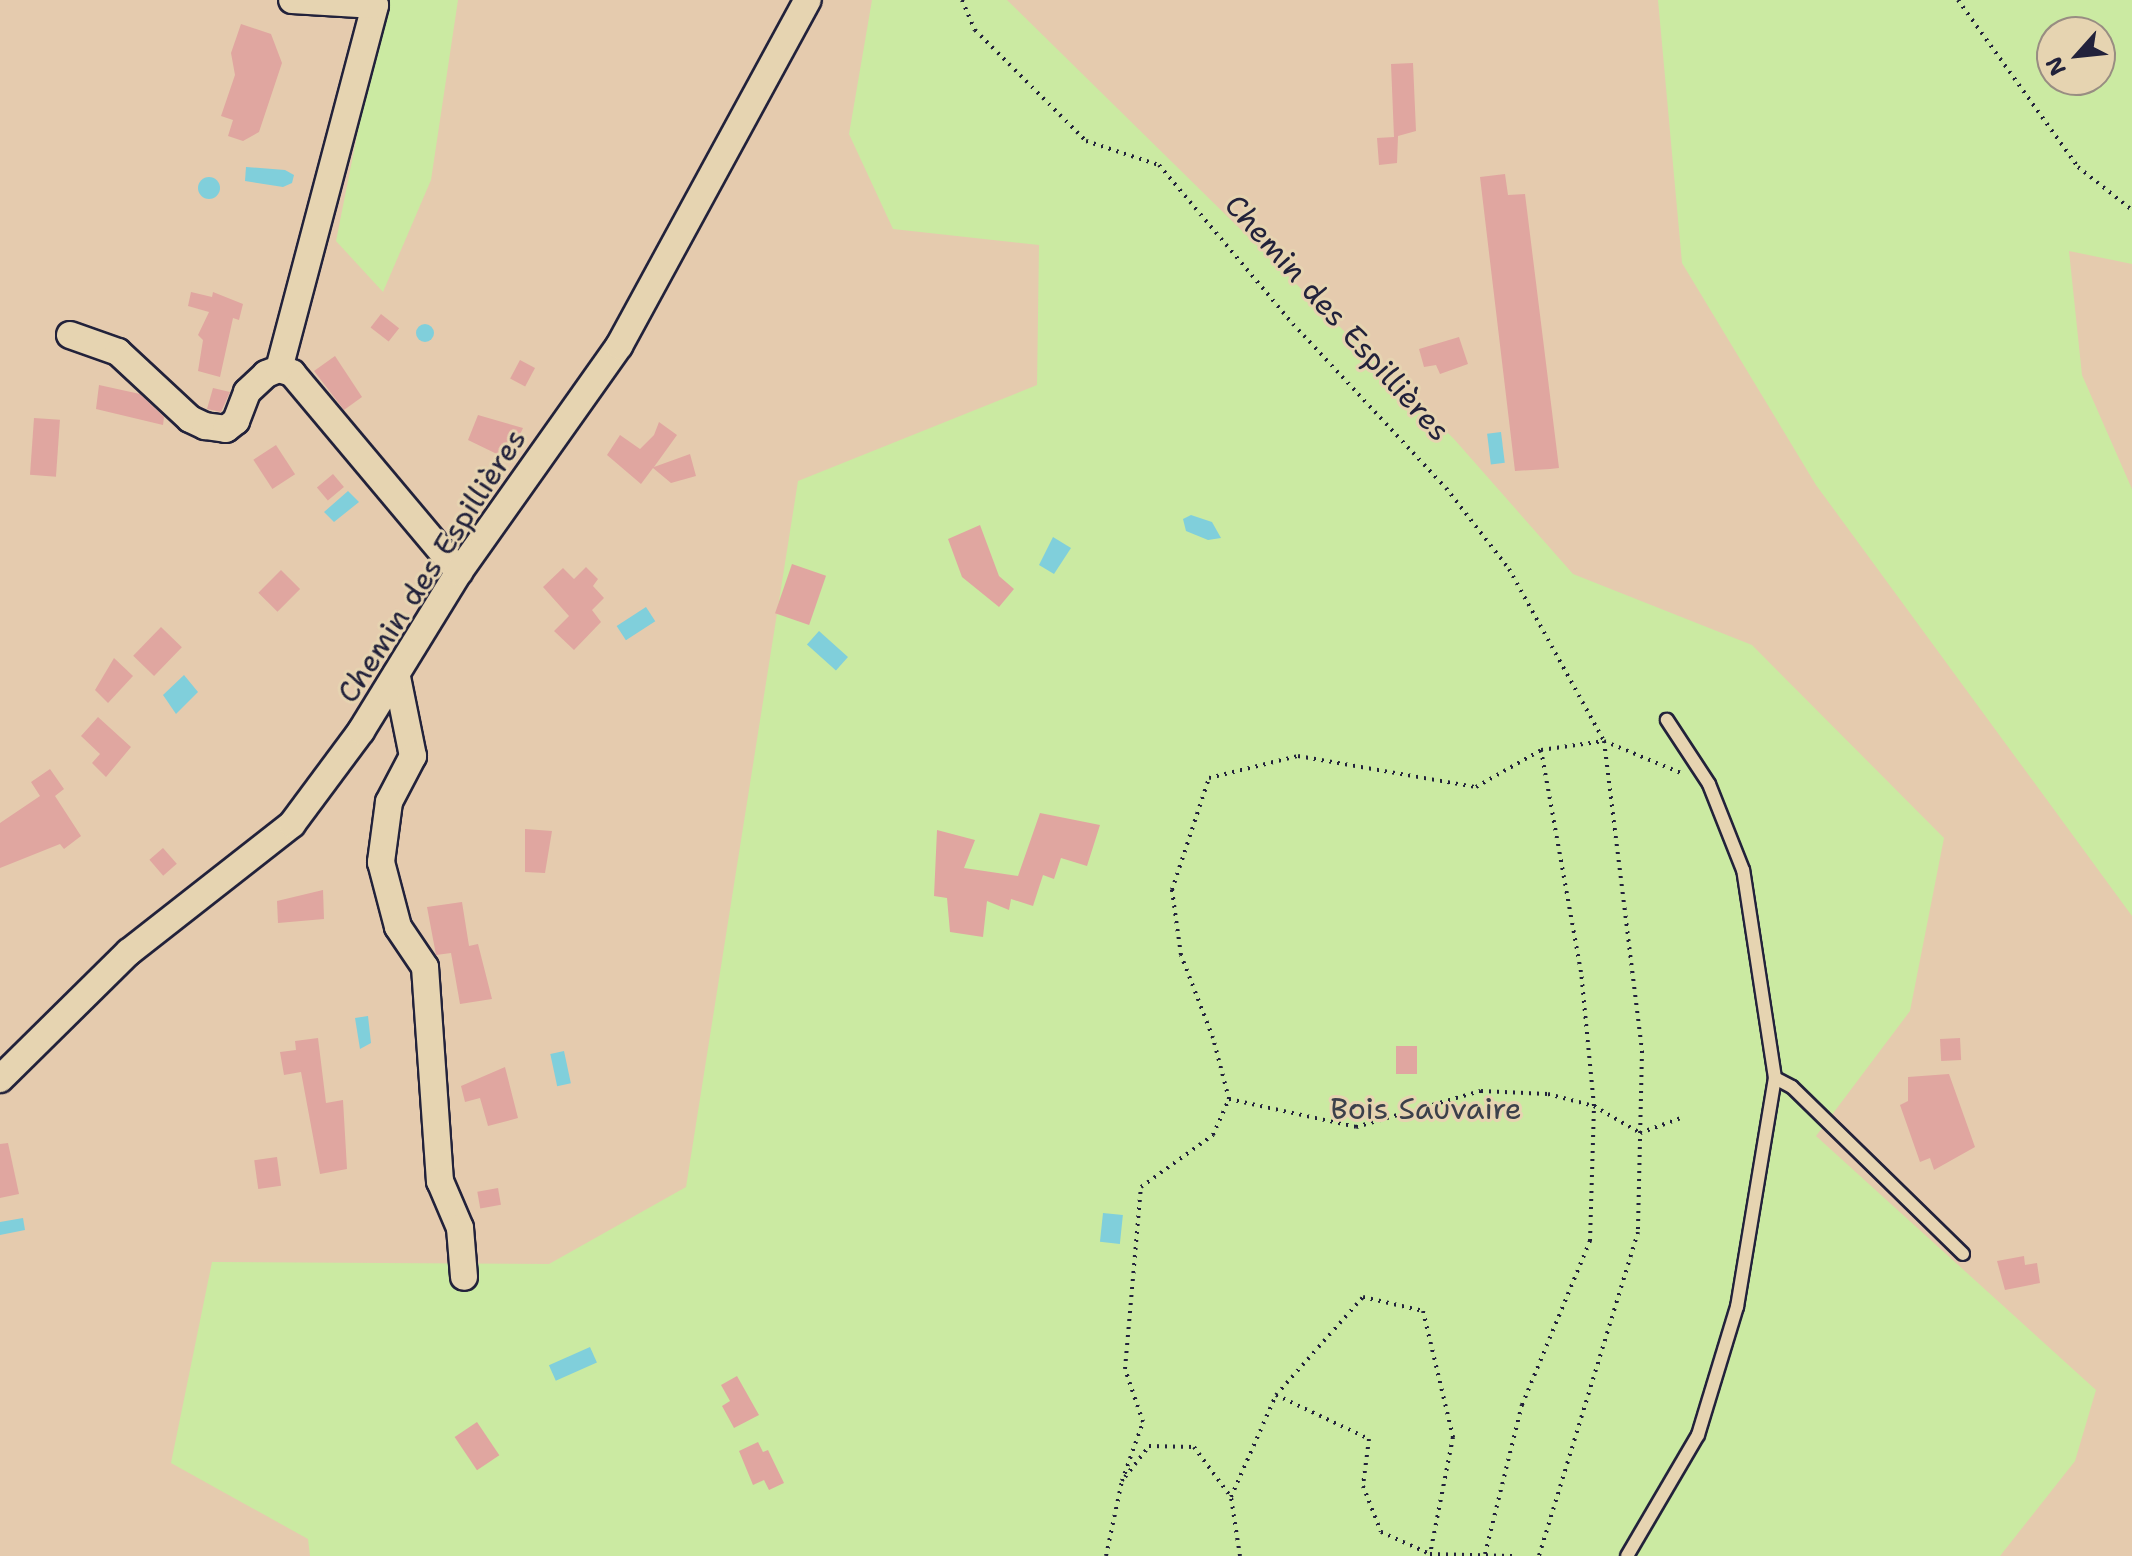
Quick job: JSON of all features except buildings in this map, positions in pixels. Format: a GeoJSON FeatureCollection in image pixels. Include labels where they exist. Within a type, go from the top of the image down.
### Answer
{"type":"FeatureCollection","features":[{"type":"Feature","properties":{"kind":"street"},"geometry":{"type":"LineString","coordinates":[[70,335],[118,352],[190,419],[215,428],[226,429],[236,421],[247,392],[279,369],[375,5],[292,0]]}},
{"type":"Feature","properties":{"kind":"street","name":"Chemin des Espillières"},"geometry":{"type":"LineString","coordinates":[[0,1079],[129,952],[292,824],[397,677],[459,572],[619,346],[808,0]]}},
{"type":"Feature","properties":{"kind":"street"},"geometry":{"type":"LineString","coordinates":[[279,369],[292,373],[459,572]]}},
{"type":"Feature","properties":{"kind":"street"},"geometry":{"type":"LineString","coordinates":[[397,677],[413,756],[389,802],[381,862],[398,927],[425,967],[440,1181],[460,1228],[464,1277]]}},
{"type":"Feature","properties":{"kind":"lane"},"geometry":{"type":"LineString","coordinates":[[1627,1556],[1698,1435],[1737,1307],[1775,1078],[1743,870],[1709,784],[1667,720]]}},
{"type":"Feature","properties":{"kind":"lane"},"geometry":{"type":"LineString","coordinates":[[1775,1078],[1792,1087],[1963,1254]]}},
{"type":"Feature","properties":{"kind":"path","name":"Chemin des Espillières"},"geometry":{"type":"LineString","coordinates":[[962,0],[975,30],[1086,141],[1159,165],[1293,324],[1446,488],[1509,569],[1604,741]]}},
{"type":"Feature","properties":{"kind":"path"},"geometry":{"type":"LineString","coordinates":[[1958,0],[2078,167],[2132,210]]}},
{"type":"Feature","properties":{"kind":"path"},"geometry":{"type":"LineString","coordinates":[[1539,1556],[1638,1232],[1642,1051],[1604,741]]}},
{"type":"Feature","properties":{"kind":"path"},"geometry":{"type":"LineString","coordinates":[[1106,1556],[1122,1481],[1143,1422],[1125,1369],[1141,1187],[1213,1135],[1229,1099],[1213,1038],[1181,955],[1172,890],[1209,778],[1298,756],[1476,787],[1541,750],[1604,741],[1709,784]]}},
{"type":"Feature","properties":{"kind":"path"},"geometry":{"type":"LineString","coordinates":[[1485,1554],[1522,1405],[1590,1241],[1594,1106],[1581,972],[1541,750]]}},
{"type":"Feature","properties":{"kind":"path"},"geometry":{"type":"LineString","coordinates":[[1229,1099],[1356,1127],[1481,1091],[1548,1094],[1594,1106],[1640,1133]]}},
{"type":"Feature","properties":{"kind":"path"},"geometry":{"type":"LineString","coordinates":[[1640,1133],[1681,1118]]}},
{"type":"Feature","properties":{"kind":"path"},"geometry":{"type":"LineString","coordinates":[[1231,1497],[1276,1395],[1363,1297],[1423,1311],[1453,1437],[1430,1554]]}},
{"type":"Feature","properties":{"kind":"path"},"geometry":{"type":"LineString","coordinates":[[1276,1395],[1369,1439],[1363,1486],[1381,1532],[1430,1554],[1512,1556]]}},
{"type":"Feature","properties":{"kind":"path"},"geometry":{"type":"LineString","coordinates":[[1122,1481],[1149,1446],[1194,1447],[1231,1497],[1240,1556]]}},
{"type":"Feature","properties":{"kind":"green space"},"geometry":{"type":"Polygon","coordinates":[[[384,0],[458,0],[431,180],[383,292],[336,241],[384,0]]]}},
{"type":"Feature","properties":{"kind":"green space","name":"Bois Sauvaire"},"geometry":{"type":"Polygon","coordinates":[[[872,0],[1007,0],[1454,439],[1573,574],[1752,645],[1944,838],[1910,1011],[1816,1136],[2096,1390],[2075,1461],[2000,1556],[310,1556],[308,1539],[171,1463],[212,1262],[549,1264],[686,1187],[798,481],[1037,385],[1039,245],[893,229],[849,134],[872,0]]]}},
{"type":"Feature","properties":{"kind":"green space"},"geometry":{"type":"Polygon","coordinates":[[[1658,0],[2132,0],[2132,264],[2069,251],[2082,375],[2132,489],[2132,916],[1816,485],[1682,263],[1658,0]]]}},
{"type":"Feature","properties":{"kind":"water"},"geometry":{"type":"Polygon","coordinates":[[[246,167],[285,170],[294,175],[292,183],[283,187],[245,181],[246,167]]]}},
{"type":"Feature","properties":{"kind":"water"},"geometry":{"type":"Polygon","coordinates":[[[209,177],[217,180],[220,188],[217,196],[209,199],[201,196],[198,188],[201,180],[209,177]]]}},
{"type":"Feature","properties":{"kind":"water"},"geometry":{"type":"Polygon","coordinates":[[[425,324],[434,333],[425,342],[416,333],[425,324]]]}},
{"type":"Feature","properties":{"kind":"water"},"geometry":{"type":"Polygon","coordinates":[[[1501,432],[1505,463],[1491,464],[1487,434],[1501,432]]]}},
{"type":"Feature","properties":{"kind":"water"},"geometry":{"type":"Polygon","coordinates":[[[348,491],[359,502],[334,522],[324,512],[348,491]]]}},
{"type":"Feature","properties":{"kind":"water"},"geometry":{"type":"Polygon","coordinates":[[[1191,515],[1212,522],[1221,538],[1208,540],[1186,531],[1183,519],[1191,515]]]}},
{"type":"Feature","properties":{"kind":"water"},"geometry":{"type":"Polygon","coordinates":[[[1053,537],[1071,548],[1054,574],[1039,565],[1053,537]]]}},
{"type":"Feature","properties":{"kind":"water"},"geometry":{"type":"Polygon","coordinates":[[[646,607],[655,621],[626,640],[617,626],[646,607]]]}},
{"type":"Feature","properties":{"kind":"water"},"geometry":{"type":"Polygon","coordinates":[[[819,631],[848,657],[836,670],[807,644],[819,631]]]}},
{"type":"Feature","properties":{"kind":"water"},"geometry":{"type":"Polygon","coordinates":[[[184,675],[198,692],[176,714],[163,695],[184,675]]]}},
{"type":"Feature","properties":{"kind":"water"},"geometry":{"type":"Polygon","coordinates":[[[368,1016],[371,1043],[360,1049],[355,1018],[368,1016]]]}},
{"type":"Feature","properties":{"kind":"water"},"geometry":{"type":"Polygon","coordinates":[[[564,1051],[571,1083],[557,1086],[550,1054],[564,1051]]]}},
{"type":"Feature","properties":{"kind":"water"},"geometry":{"type":"Polygon","coordinates":[[[1103,1213],[1123,1215],[1120,1244],[1100,1242],[1103,1213]]]}},
{"type":"Feature","properties":{"kind":"water"},"geometry":{"type":"Polygon","coordinates":[[[23,1218],[25,1230],[0,1235],[0,1222],[23,1218]]]}},
{"type":"Feature","properties":{"kind":"water"},"geometry":{"type":"Polygon","coordinates":[[[590,1347],[597,1363],[556,1381],[549,1365],[590,1347]]]}}]}
